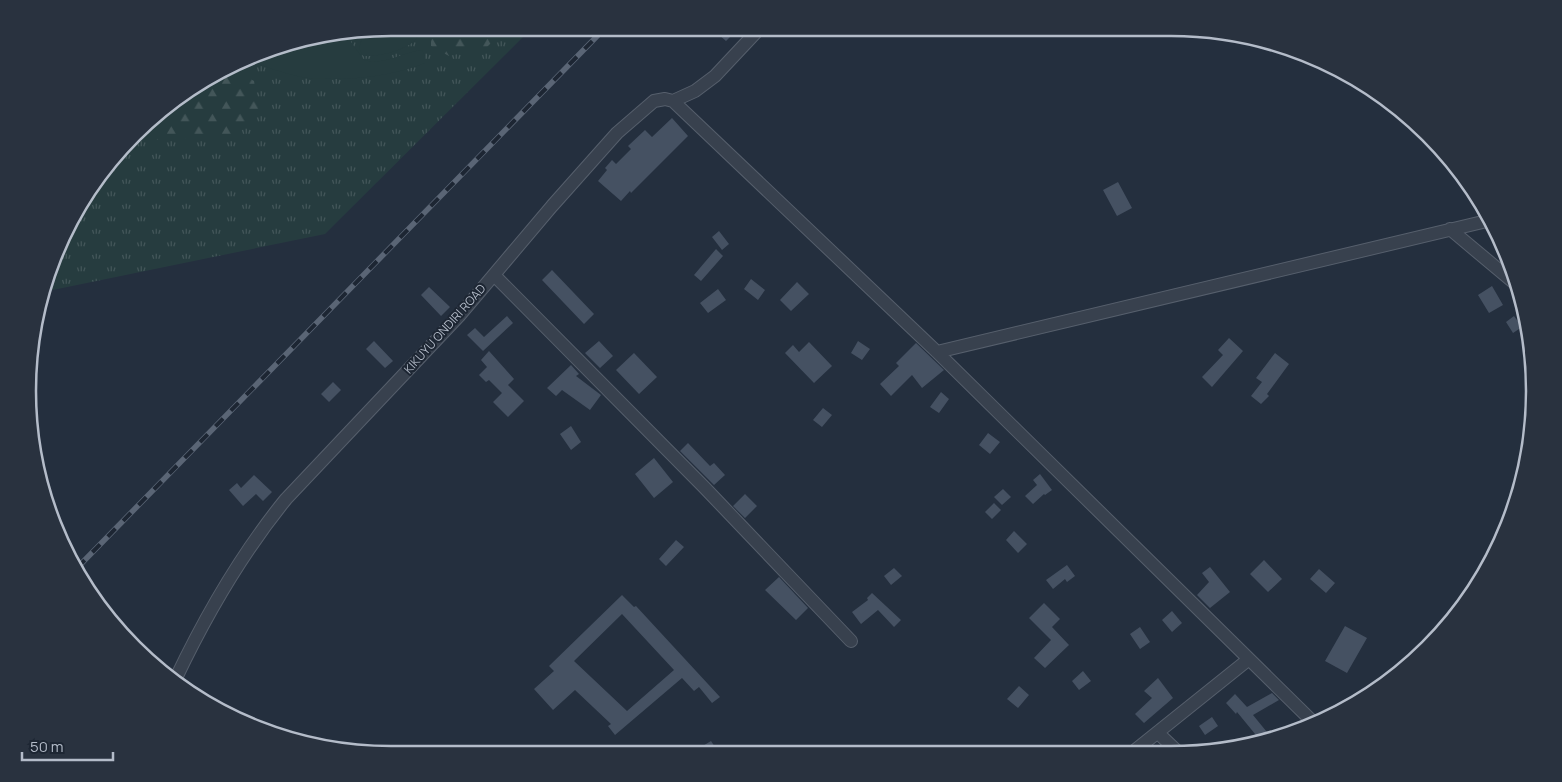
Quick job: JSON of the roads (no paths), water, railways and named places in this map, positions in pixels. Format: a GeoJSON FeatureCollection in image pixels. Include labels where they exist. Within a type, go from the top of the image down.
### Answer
{"type":"FeatureCollection","features":[{"type":"Feature","properties":{"kind":"street","name":"KIKUYU ONDIRI ROAD"},"geometry":{"type":"LineString","coordinates":[[178,674],[193,644],[241,561],[265,525],[286,499],[459,316],[617,133],[654,101],[664,99],[673,101],[695,91],[715,76],[752,36]]}},
{"type":"Feature","properties":{"kind":"street"},"geometry":{"type":"LineString","coordinates":[[673,101],[937,352],[1309,718]]}},
{"type":"Feature","properties":{"kind":"street"},"geometry":{"type":"LineString","coordinates":[[937,352],[1482,222]]}},
{"type":"Feature","properties":{"kind":"street"},"geometry":{"type":"LineString","coordinates":[[1450,229],[1507,277]]}},
{"type":"Feature","properties":{"kind":"street"},"geometry":{"type":"LineString","coordinates":[[494,275],[704,487],[851,641]]}},
{"type":"Feature","properties":{"kind":"street"},"geometry":{"type":"LineString","coordinates":[[1141,746],[1248,659]]}},
{"type":"Feature","properties":{"kind":"street"},"geometry":{"type":"LineString","coordinates":[[1158,733],[1172,746]]}},
{"type":"Feature","properties":{"kind":"railway"},"geometry":{"type":"LineString","coordinates":[[81,563],[597,36]]}}]}
